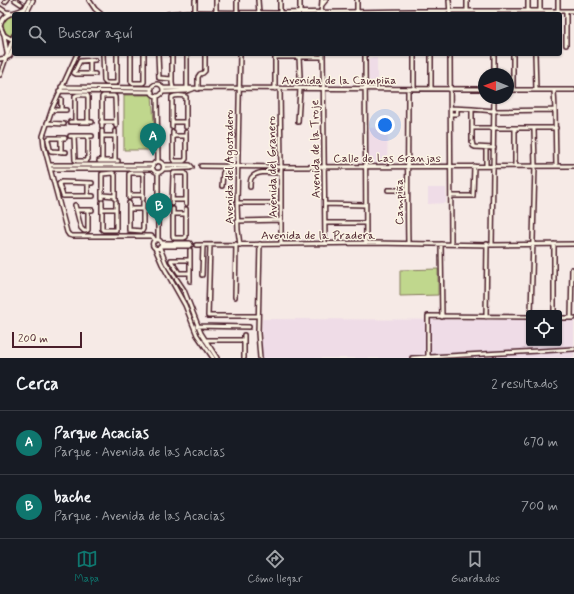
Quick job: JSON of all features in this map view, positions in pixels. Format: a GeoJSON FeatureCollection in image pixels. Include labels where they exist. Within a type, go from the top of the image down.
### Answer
{"type":"FeatureCollection","features":[{"type":"Feature","properties":{"kind":"street"},"geometry":{"type":"LineString","coordinates":[[15,0],[21,4]]}},
{"type":"Feature","properties":{"kind":"street"},"geometry":{"type":"LineString","coordinates":[[22,12],[29,0]]}},
{"type":"Feature","properties":{"kind":"street"},"geometry":{"type":"LineString","coordinates":[[27,12],[33,0]]}},
{"type":"Feature","properties":{"kind":"street"},"geometry":{"type":"LineString","coordinates":[[89,0],[99,12]]}},
{"type":"Feature","properties":{"kind":"street"},"geometry":{"type":"LineString","coordinates":[[195,0],[195,12]]}},
{"type":"Feature","properties":{"kind":"street"},"geometry":{"type":"LineString","coordinates":[[216,0],[216,12]]}},
{"type":"Feature","properties":{"kind":"street"},"geometry":{"type":"LineString","coordinates":[[237,0],[238,12]]}},
{"type":"Feature","properties":{"kind":"street"},"geometry":{"type":"LineString","coordinates":[[258,0],[259,12]]}},
{"type":"Feature","properties":{"kind":"street"},"geometry":{"type":"LineString","coordinates":[[280,0],[280,12]]}},
{"type":"Feature","properties":{"kind":"street"},"geometry":{"type":"LineString","coordinates":[[300,0],[300,12]]}},
{"type":"Feature","properties":{"kind":"street"},"geometry":{"type":"LineString","coordinates":[[321,12],[322,0]]}},
{"type":"Feature","properties":{"kind":"street"},"geometry":{"type":"LineString","coordinates":[[322,7],[326,0]]}},
{"type":"Feature","properties":{"kind":"street"},"geometry":{"type":"LineString","coordinates":[[357,0],[357,12]]}},
{"type":"Feature","properties":{"kind":"street"},"geometry":{"type":"LineString","coordinates":[[449,0],[450,12]]}},
{"type":"Feature","properties":{"kind":"street"},"geometry":{"type":"LineString","coordinates":[[467,0],[467,11]]}},
{"type":"Feature","properties":{"kind":"street"},"geometry":{"type":"LineString","coordinates":[[528,0],[528,11]]}},
{"type":"Feature","properties":{"kind":"street"},"geometry":{"type":"LineString","coordinates":[[540,0],[540,11]]}},
{"type":"Feature","properties":{"kind":"street"},"geometry":{"type":"LineString","coordinates":[[558,0],[558,11]]}},
{"type":"Feature","properties":{"kind":"street"},"geometry":{"type":"LineString","coordinates":[[0,8],[11,13]]}},
{"type":"Feature","properties":{"kind":"street"},"geometry":{"type":"LineString","coordinates":[[18,12],[25,8]]}},
{"type":"Feature","properties":{"kind":"street"},"geometry":{"type":"LineString","coordinates":[[566,11],[566,45]]}},
{"type":"Feature","properties":{"kind":"street"},"geometry":{"type":"LineString","coordinates":[[521,12],[574,11]]}},
{"type":"Feature","properties":{"kind":"street"},"geometry":{"type":"LineString","coordinates":[[414,12],[480,12]]}},
{"type":"Feature","properties":{"kind":"street"},"geometry":{"type":"LineString","coordinates":[[7,56],[4,44],[4,35],[0,28],[5,17],[11,13]]}},
{"type":"Feature","properties":{"kind":"street"},"geometry":{"type":"LineString","coordinates":[[4,35],[12,39]]}},
{"type":"Feature","properties":{"kind":"street"},"geometry":{"type":"LineString","coordinates":[[0,74],[12,43]]}},
{"type":"Feature","properties":{"kind":"street"},"geometry":{"type":"LineString","coordinates":[[0,59],[10,56],[12,51]]}},
{"type":"Feature","properties":{"kind":"street"},"geometry":{"type":"LineString","coordinates":[[76,56],[59,91],[43,136],[44,146],[68,234],[72,236],[151,236],[160,241],[161,253],[184,291],[197,326],[210,349],[213,358]]}},
{"type":"Feature","properties":{"kind":"street"},"geometry":{"type":"LineString","coordinates":[[103,56],[104,81],[106,83],[117,82],[117,56]]}},
{"type":"Feature","properties":{"kind":"street"},"geometry":{"type":"LineString","coordinates":[[131,56],[132,83],[144,82],[144,56]]}},
{"type":"Feature","properties":{"kind":"street"},"geometry":{"type":"LineString","coordinates":[[158,56],[159,78],[172,78]]}},
{"type":"Feature","properties":{"kind":"street"},"geometry":{"type":"LineString","coordinates":[[172,56],[172,83],[176,92],[186,97],[186,127]]}},
{"type":"Feature","properties":{"kind":"street"},"geometry":{"type":"LineString","coordinates":[[184,89],[187,56]]}},
{"type":"Feature","properties":{"kind":"street"},"geometry":{"type":"LineString","coordinates":[[198,89],[198,77],[205,71],[205,56]]}},
{"type":"Feature","properties":{"kind":"street"},"geometry":{"type":"LineString","coordinates":[[239,89],[240,56]]}},
{"type":"Feature","properties":{"kind":"street"},"geometry":{"type":"LineString","coordinates":[[275,89],[275,56],[311,56]]}},
{"type":"Feature","properties":{"kind":"street","name":"Avenida de la Troje"},"geometry":{"type":"LineString","coordinates":[[323,56],[325,244]]}},
{"type":"Feature","properties":{"kind":"street"},"geometry":{"type":"LineString","coordinates":[[365,56],[366,243]]}},
{"type":"Feature","properties":{"kind":"street"},"geometry":{"type":"LineString","coordinates":[[414,56],[414,89]]}},
{"type":"Feature","properties":{"kind":"street"},"geometry":{"type":"LineString","coordinates":[[431,56],[431,89]]}},
{"type":"Feature","properties":{"kind":"street"},"geometry":{"type":"LineString","coordinates":[[450,56],[451,244],[574,244]]}},
{"type":"Feature","properties":{"kind":"street"},"geometry":{"type":"LineString","coordinates":[[494,56],[494,68]]}},
{"type":"Feature","properties":{"kind":"street"},"geometry":{"type":"LineString","coordinates":[[513,56],[513,68]]}},
{"type":"Feature","properties":{"kind":"street"},"geometry":{"type":"LineString","coordinates":[[536,56],[536,90]]}},
{"type":"Feature","properties":{"kind":"street"},"geometry":{"type":"LineString","coordinates":[[299,57],[300,76]]}},
{"type":"Feature","properties":{"kind":"street"},"geometry":{"type":"LineString","coordinates":[[95,60],[80,60],[74,71],[75,73],[95,74]]}},
{"type":"Feature","properties":{"kind":"street"},"geometry":{"type":"LineString","coordinates":[[90,60],[90,74]]}},
{"type":"Feature","properties":{"kind":"street"},"geometry":{"type":"LineString","coordinates":[[72,64],[76,66]]}},
{"type":"Feature","properties":{"kind":"street"},"geometry":{"type":"LineString","coordinates":[[108,96],[110,83]]}},
{"type":"Feature","properties":{"kind":"street"},"geometry":{"type":"LineString","coordinates":[[138,83],[138,88]]}},
{"type":"Feature","properties":{"kind":"street"},"geometry":{"type":"LineString","coordinates":[[152,90],[153,86],[158,84],[162,86],[163,90],[161,95],[157,96]]}},
{"type":"Feature","properties":{"kind":"street"},"geometry":{"type":"LineString","coordinates":[[61,87],[109,90],[152,90]]}},
{"type":"Feature","properties":{"kind":"street"},"geometry":{"type":"LineString","coordinates":[[123,90],[138,88],[152,90]]}},
{"type":"Feature","properties":{"kind":"street","name":"Avenida de la Campiña"},"geometry":{"type":"LineString","coordinates":[[163,90],[176,92],[184,89],[478,89]]}},
{"type":"Feature","properties":{"kind":"street","name":"Avenida del Agostadero"},"geometry":{"type":"LineString","coordinates":[[235,297],[238,244],[237,203],[239,89]]}},
{"type":"Feature","properties":{"kind":"street","name":"Avenida del Granero"},"geometry":{"type":"LineString","coordinates":[[280,89],[281,244]]}},
{"type":"Feature","properties":{"kind":"street"},"geometry":{"type":"LineString","coordinates":[[298,122],[300,89]]}},
{"type":"Feature","properties":{"kind":"street","name":"Campiña"},"geometry":{"type":"LineString","coordinates":[[408,89],[408,243]]}},
{"type":"Feature","properties":{"kind":"street"},"geometry":{"type":"LineString","coordinates":[[59,91],[81,93],[109,90]]}},
{"type":"Feature","properties":{"kind":"street"},"geometry":{"type":"LineString","coordinates":[[152,90],[154,95],[157,96],[158,161],[155,162],[153,167]]}},
{"type":"Feature","properties":{"kind":"street","name":"Avenida de la Campiña"},"geometry":{"type":"LineString","coordinates":[[163,90],[176,92]]}},
{"type":"Feature","properties":{"kind":"street"},"geometry":{"type":"LineString","coordinates":[[514,90],[574,90]]}},
{"type":"Feature","properties":{"kind":"street"},"geometry":{"type":"LineString","coordinates":[[554,90],[556,166]]}},
{"type":"Feature","properties":{"kind":"street"},"geometry":{"type":"LineString","coordinates":[[172,127],[172,97],[176,92]]}},
{"type":"Feature","properties":{"kind":"street"},"geometry":{"type":"LineString","coordinates":[[75,122],[74,98],[76,95],[81,93],[88,97],[88,122]]}},
{"type":"Feature","properties":{"kind":"street"},"geometry":{"type":"LineString","coordinates":[[115,131],[116,161],[100,161],[103,96],[114,96],[115,98],[116,126]]}},
{"type":"Feature","properties":{"kind":"street"},"geometry":{"type":"LineString","coordinates":[[61,99],[61,110]]}},
{"type":"Feature","properties":{"kind":"street"},"geometry":{"type":"LineString","coordinates":[[492,245],[494,104]]}},
{"type":"Feature","properties":{"kind":"street"},"geometry":{"type":"LineString","coordinates":[[451,108],[494,111],[555,110]]}},
{"type":"Feature","properties":{"kind":"street"},"geometry":{"type":"LineString","coordinates":[[52,109],[66,110]]}},
{"type":"Feature","properties":{"kind":"street"},"geometry":{"type":"LineString","coordinates":[[450,114],[457,114],[457,109]]}},
{"type":"Feature","properties":{"kind":"street"},"geometry":{"type":"LineString","coordinates":[[472,109],[473,146],[494,148]]}},
{"type":"Feature","properties":{"kind":"street"},"geometry":{"type":"LineString","coordinates":[[70,122],[92,122]]}},
{"type":"Feature","properties":{"kind":"street"},"geometry":{"type":"LineString","coordinates":[[102,122],[116,122]]}},
{"type":"Feature","properties":{"kind":"street"},"geometry":{"type":"LineString","coordinates":[[172,122],[186,122]]}},
{"type":"Feature","properties":{"kind":"street"},"geometry":{"type":"LineString","coordinates":[[47,123],[64,124]]}},
{"type":"Feature","properties":{"kind":"street"},"geometry":{"type":"LineString","coordinates":[[472,128],[556,128]]}},
{"type":"Feature","properties":{"kind":"street"},"geometry":{"type":"LineString","coordinates":[[531,310],[535,166],[534,128]]}},
{"type":"Feature","properties":{"kind":"street"},"geometry":{"type":"LineString","coordinates":[[515,129],[515,166]]}},
{"type":"Feature","properties":{"kind":"street"},"geometry":{"type":"LineString","coordinates":[[173,132],[172,159],[174,161],[184,161],[186,159],[186,134],[173,136]]}},
{"type":"Feature","properties":{"kind":"street"},"geometry":{"type":"LineString","coordinates":[[70,136],[92,136]]}},
{"type":"Feature","properties":{"kind":"street"},"geometry":{"type":"LineString","coordinates":[[74,136],[74,158],[77,161],[86,161],[88,159],[88,136]]}},
{"type":"Feature","properties":{"kind":"street"},"geometry":{"type":"LineString","coordinates":[[102,136],[115,136]]}},
{"type":"Feature","properties":{"kind":"street"},"geometry":{"type":"LineString","coordinates":[[65,138],[48,138],[48,140],[51,151],[66,152]]}},
{"type":"Feature","properties":{"kind":"street"},"geometry":{"type":"LineString","coordinates":[[61,138],[61,152]]}},
{"type":"Feature","properties":{"kind":"street"},"geometry":{"type":"LineString","coordinates":[[44,146],[49,145]]}},
{"type":"Feature","properties":{"kind":"street"},"geometry":{"type":"LineString","coordinates":[[486,148],[486,166]]}},
{"type":"Feature","properties":{"kind":"street"},"geometry":{"type":"LineString","coordinates":[[81,161],[81,166]]}},
{"type":"Feature","properties":{"kind":"street"},"geometry":{"type":"LineString","coordinates":[[108,173],[109,161]]}},
{"type":"Feature","properties":{"kind":"street"},"geometry":{"type":"LineString","coordinates":[[158,161],[161,162],[164,167]]}},
{"type":"Feature","properties":{"kind":"street"},"geometry":{"type":"LineString","coordinates":[[180,161],[180,173]]}},
{"type":"Feature","properties":{"kind":"street"},"geometry":{"type":"LineString","coordinates":[[50,167],[81,166],[136,169],[153,167]]}},
{"type":"Feature","properties":{"kind":"street","name":"Calle de Las Granjas"},"geometry":{"type":"LineString","coordinates":[[201,166],[574,166]]}},
{"type":"Feature","properties":{"kind":"street"},"geometry":{"type":"LineString","coordinates":[[222,186],[223,173],[227,166]]}},
{"type":"Feature","properties":{"kind":"street"},"geometry":{"type":"LineString","coordinates":[[451,196],[473,196],[474,166]]}},
{"type":"Feature","properties":{"kind":"street"},"geometry":{"type":"LineString","coordinates":[[50,167],[153,167]]}},
{"type":"Feature","properties":{"kind":"street"},"geometry":{"type":"LineString","coordinates":[[153,167],[154,171],[158,173]]}},
{"type":"Feature","properties":{"kind":"street"},"geometry":{"type":"LineString","coordinates":[[164,167],[180,167]]}},
{"type":"Feature","properties":{"kind":"street"},"geometry":{"type":"LineString","coordinates":[[158,173],[161,172],[164,167]]}},
{"type":"Feature","properties":{"kind":"street"},"geometry":{"type":"LineString","coordinates":[[103,173],[113,173],[115,175],[116,230],[102,229],[102,199],[102,175],[103,173]]}},
{"type":"Feature","properties":{"kind":"street"},"geometry":{"type":"LineString","coordinates":[[129,203],[129,230],[142,231],[143,230],[143,199],[143,175],[142,173],[129,174],[129,197],[143,199]]}},
{"type":"Feature","properties":{"kind":"street"},"geometry":{"type":"LineString","coordinates":[[158,173],[156,240],[153,245],[160,246],[191,245],[190,243],[180,243],[160,246]]}},
{"type":"Feature","properties":{"kind":"street"},"geometry":{"type":"LineString","coordinates":[[186,200],[172,202],[172,175],[174,173],[185,173],[186,175],[186,200],[186,204]]}},
{"type":"Feature","properties":{"kind":"street"},"geometry":{"type":"LineString","coordinates":[[250,187],[250,180],[252,177],[260,173],[281,173]]}},
{"type":"Feature","properties":{"kind":"street"},"geometry":{"type":"LineString","coordinates":[[92,183],[60,182],[59,184],[63,196],[93,196]]}},
{"type":"Feature","properties":{"kind":"street"},"geometry":{"type":"LineString","coordinates":[[88,183],[88,196]]}},
{"type":"Feature","properties":{"kind":"street"},"geometry":{"type":"LineString","coordinates":[[56,190],[60,189]]}},
{"type":"Feature","properties":{"kind":"street"},"geometry":{"type":"LineString","coordinates":[[388,190],[407,190]]}},
{"type":"Feature","properties":{"kind":"street"},"geometry":{"type":"LineString","coordinates":[[102,199],[115,199]]}},
{"type":"Feature","properties":{"kind":"street"},"geometry":{"type":"LineString","coordinates":[[237,203],[281,203]]}},
{"type":"Feature","properties":{"kind":"street"},"geometry":{"type":"LineString","coordinates":[[324,204],[365,205]]}},
{"type":"Feature","properties":{"kind":"street"},"geometry":{"type":"LineString","coordinates":[[75,205],[81,228],[84,231],[84,236]]}},
{"type":"Feature","properties":{"kind":"street"},"geometry":{"type":"LineString","coordinates":[[102,209],[116,209]]}},
{"type":"Feature","properties":{"kind":"street"},"geometry":{"type":"LineString","coordinates":[[129,209],[143,209]]}},
{"type":"Feature","properties":{"kind":"street"},"geometry":{"type":"LineString","coordinates":[[173,209],[173,236],[174,238],[185,238],[186,209]]}},
{"type":"Feature","properties":{"kind":"street"},"geometry":{"type":"LineString","coordinates":[[76,210],[90,210],[88,230],[84,231]]}},
{"type":"Feature","properties":{"kind":"street"},"geometry":{"type":"LineString","coordinates":[[173,214],[186,214]]}},
{"type":"Feature","properties":{"kind":"street"},"geometry":{"type":"LineString","coordinates":[[237,221],[281,220]]}},
{"type":"Feature","properties":{"kind":"street"},"geometry":{"type":"LineString","coordinates":[[325,223],[365,223]]}},
{"type":"Feature","properties":{"kind":"street"},"geometry":{"type":"LineString","coordinates":[[108,230],[108,236]]}},
{"type":"Feature","properties":{"kind":"street"},"geometry":{"type":"LineString","coordinates":[[135,236],[136,231]]}},
{"type":"Feature","properties":{"kind":"street"},"geometry":{"type":"LineString","coordinates":[[180,238],[180,243]]}},
{"type":"Feature","properties":{"kind":"street","name":"Avenida de la Pradera"},"geometry":{"type":"LineString","coordinates":[[196,245],[366,243],[451,244]]}},
{"type":"Feature","properties":{"kind":"street"},"geometry":{"type":"LineString","coordinates":[[260,244],[258,316],[260,358]]}},
{"type":"Feature","properties":{"kind":"street"},"geometry":{"type":"LineString","coordinates":[[441,244],[442,317]]}},
{"type":"Feature","properties":{"kind":"street"},"geometry":{"type":"LineString","coordinates":[[486,317],[487,244]]}},
{"type":"Feature","properties":{"kind":"street"},"geometry":{"type":"LineString","coordinates":[[554,244],[554,310]]}},
{"type":"Feature","properties":{"kind":"street"},"geometry":{"type":"LineString","coordinates":[[202,274],[203,245]]}},
{"type":"Feature","properties":{"kind":"street"},"geometry":{"type":"LineString","coordinates":[[210,245],[208,316],[258,316]]}},
{"type":"Feature","properties":{"kind":"street"},"geometry":{"type":"LineString","coordinates":[[160,246],[162,264],[179,293],[196,331],[217,358]]}},
{"type":"Feature","properties":{"kind":"street"},"geometry":{"type":"LineString","coordinates":[[190,250],[190,281]]}},
{"type":"Feature","properties":{"kind":"street"},"geometry":{"type":"LineString","coordinates":[[190,260],[171,260],[174,268],[180,274],[190,273]]}},
{"type":"Feature","properties":{"kind":"street"},"geometry":{"type":"LineString","coordinates":[[572,269],[572,318]]}},
{"type":"Feature","properties":{"kind":"street"},"geometry":{"type":"LineString","coordinates":[[179,293],[184,291]]}},
{"type":"Feature","properties":{"kind":"street"},"geometry":{"type":"LineString","coordinates":[[428,358],[428,316],[526,317]]}},
{"type":"Feature","properties":{"kind":"street"},"geometry":{"type":"LineString","coordinates":[[197,326],[249,327]]}},
{"type":"Feature","properties":{"kind":"street"},"geometry":{"type":"LineString","coordinates":[[244,335],[244,358]]}},
{"type":"Feature","properties":{"kind":"street"},"geometry":{"type":"LineString","coordinates":[[205,340],[244,340]]}},
{"type":"Feature","properties":{"kind":"street"},"geometry":{"type":"LineString","coordinates":[[412,358],[574,349]]}},
{"type":"Feature","properties":{"kind":"shaded area"},"geometry":{"type":"Polygon","coordinates":[[[369,58],[377,58],[377,86],[369,86],[369,58]]]}},
{"type":"Feature","properties":{"kind":"shaded area"},"geometry":{"type":"Polygon","coordinates":[[[369,128],[388,128],[387,163],[368,163],[369,128]]]}},
{"type":"Feature","properties":{"kind":"shaded area"},"geometry":{"type":"Polygon","coordinates":[[[428,188],[446,188],[446,203],[428,204],[428,188]]]}},
{"type":"Feature","properties":{"kind":"shaded area"},"geometry":{"type":"Polygon","coordinates":[[[262,319],[526,320],[526,346],[562,346],[562,320],[574,320],[574,358],[261,358],[262,319]]]}},
{"type":"Feature","properties":{"kind":"green space"},"geometry":{"type":"Polygon","coordinates":[[[12,15],[12,38],[8,35],[4,28],[4,21],[12,15]]]}},
{"type":"Feature","properties":{"kind":"green space"},"geometry":{"type":"Polygon","coordinates":[[[124,95],[152,95],[156,150],[124,150],[124,95]]]}},
{"type":"Feature","properties":{"kind":"green space"},"geometry":{"type":"Polygon","coordinates":[[[438,269],[438,295],[400,296],[400,270],[438,269]]]}},
{"type":"Feature","properties":{"kind":"place","name":"Parque Acacias"},"geometry":{"type":"Point","coordinates":[153,156]}},
{"type":"Feature","properties":{"kind":"place","name":"bache"},"geometry":{"type":"Point","coordinates":[159,226]}}]}
